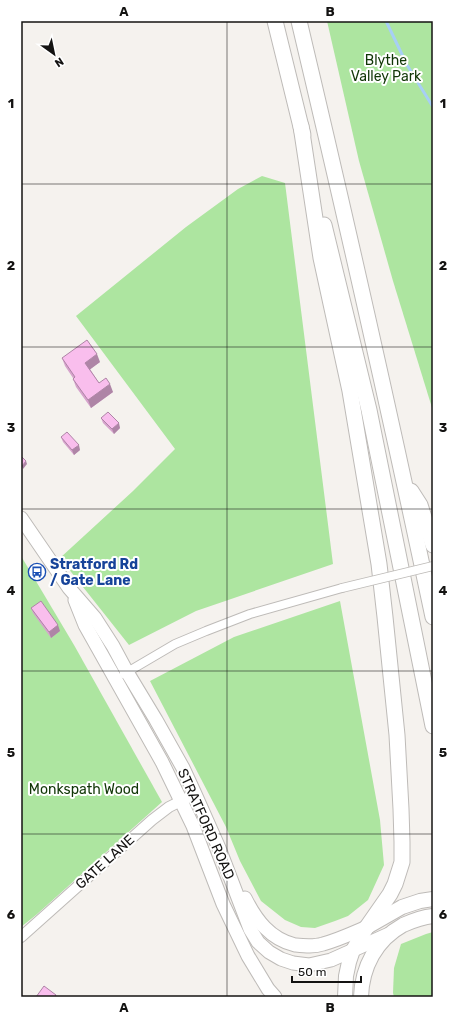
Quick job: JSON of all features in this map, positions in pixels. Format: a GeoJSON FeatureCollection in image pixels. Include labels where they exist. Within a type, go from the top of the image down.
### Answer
{"type":"FeatureCollection","features":[{"type":"Feature","properties":{"kind":"highway"},"geometry":{"type":"LineString","coordinates":[[275,21],[369,410],[433,726]]}},
{"type":"Feature","properties":{"kind":"highway"},"geometry":{"type":"LineString","coordinates":[[299,21],[336,179],[433,617]]}},
{"type":"Feature","properties":{"kind":"highway"},"geometry":{"type":"LineString","coordinates":[[301,126],[321,258],[350,392],[379,564],[397,735],[401,809],[402,862],[390,894],[354,950],[349,962],[346,976],[345,997]]}},
{"type":"Feature","properties":{"kind":"highway"},"geometry":{"type":"LineString","coordinates":[[403,478],[420,505],[433,545]]}},
{"type":"Feature","properties":{"kind":"highway"},"geometry":{"type":"LineString","coordinates":[[367,928],[402,907],[420,901],[433,899]]}},
{"type":"Feature","properties":{"kind":"highway"},"geometry":{"type":"LineString","coordinates":[[361,997],[368,962],[375,949],[390,933],[407,923],[433,916]]}},
{"type":"Feature","properties":{"kind":"main road","name":"STRATFORD ROAD"},"geometry":{"type":"LineString","coordinates":[[21,518],[70,588],[95,618],[113,646],[183,768],[219,848],[250,929],[258,942],[281,959],[293,963],[309,965],[331,960],[390,933]]}},
{"type":"Feature","properties":{"kind":"main road","name":"STRATFORD ROAD"},"geometry":{"type":"LineString","coordinates":[[70,588],[85,625],[162,762],[181,801],[193,826],[223,904],[248,956],[275,997]]}},
{"type":"Feature","properties":{"kind":"main road"},"geometry":{"type":"LineString","coordinates":[[219,848],[258,921],[268,932],[277,938],[292,944],[312,946],[323,944],[367,928]]}},
{"type":"Feature","properties":{"kind":"street"},"geometry":{"type":"LineString","coordinates":[[114,678],[175,644],[250,614],[342,588],[433,566]]}},
{"type":"Feature","properties":{"kind":"street","name":"GATE LANE"},"geometry":{"type":"LineString","coordinates":[[21,937],[152,820],[169,807],[195,794]]}},
{"type":"Feature","properties":{"kind":"green space","name":"Blythe Valley Park"},"geometry":{"type":"Polygon","coordinates":[[[327,21],[433,21],[433,411],[393,281],[359,161],[327,21]]]}},
{"type":"Feature","properties":{"kind":"green space"},"geometry":{"type":"Polygon","coordinates":[[[262,176],[285,183],[333,564],[196,611],[129,645],[60,558],[133,491],[175,449],[76,316],[186,227],[238,189],[262,176]]]}},
{"type":"Feature","properties":{"kind":"green space","name":"Monkspath Wood"},"geometry":{"type":"Polygon","coordinates":[[[21,556],[74,645],[162,802],[21,927],[21,556]]]}},
{"type":"Feature","properties":{"kind":"green space"},"geometry":{"type":"Polygon","coordinates":[[[340,601],[380,820],[384,865],[368,900],[348,916],[315,928],[301,927],[285,920],[261,901],[240,861],[226,827],[150,681],[234,637],[340,601]]]}},
{"type":"Feature","properties":{"kind":"green space"},"geometry":{"type":"Polygon","coordinates":[[[433,932],[433,997],[394,997],[394,968],[401,944],[433,932]]]}},
{"type":"Feature","properties":{"kind":"building"},"geometry":{"type":"Polygon","coordinates":[[[87,340],[97,354],[85,363],[99,383],[106,378],[110,384],[88,400],[73,379],[75,377],[62,358],[87,340]]]}},
{"type":"Feature","properties":{"kind":"building"},"geometry":{"type":"Polygon","coordinates":[[[108,412],[119,423],[112,429],[101,418],[108,412]]]}},
{"type":"Feature","properties":{"kind":"building"},"geometry":{"type":"Polygon","coordinates":[[[67,432],[79,445],[72,450],[61,437],[67,432]]]}},
{"type":"Feature","properties":{"kind":"building"},"geometry":{"type":"Polygon","coordinates":[[[21,456],[26,461],[22,466],[21,466],[21,456]]]}},
{"type":"Feature","properties":{"kind":"building"},"geometry":{"type":"Polygon","coordinates":[[[41,601],[58,625],[49,632],[31,608],[41,601]]]}},
{"type":"Feature","properties":{"kind":"building"},"geometry":{"type":"Polygon","coordinates":[[[44,986],[56,995],[55,997],[36,997],[44,986]]]}},
{"type":"Feature","properties":{"kind":"waterway"},"geometry":{"type":"LineString","coordinates":[[386,21],[407,65],[433,107]]}},
{"type":"Feature","properties":{"kind":"place","name":"Stratford Rd / Gate Lane"},"geometry":{"type":"Point","coordinates":[37,572]}}]}
